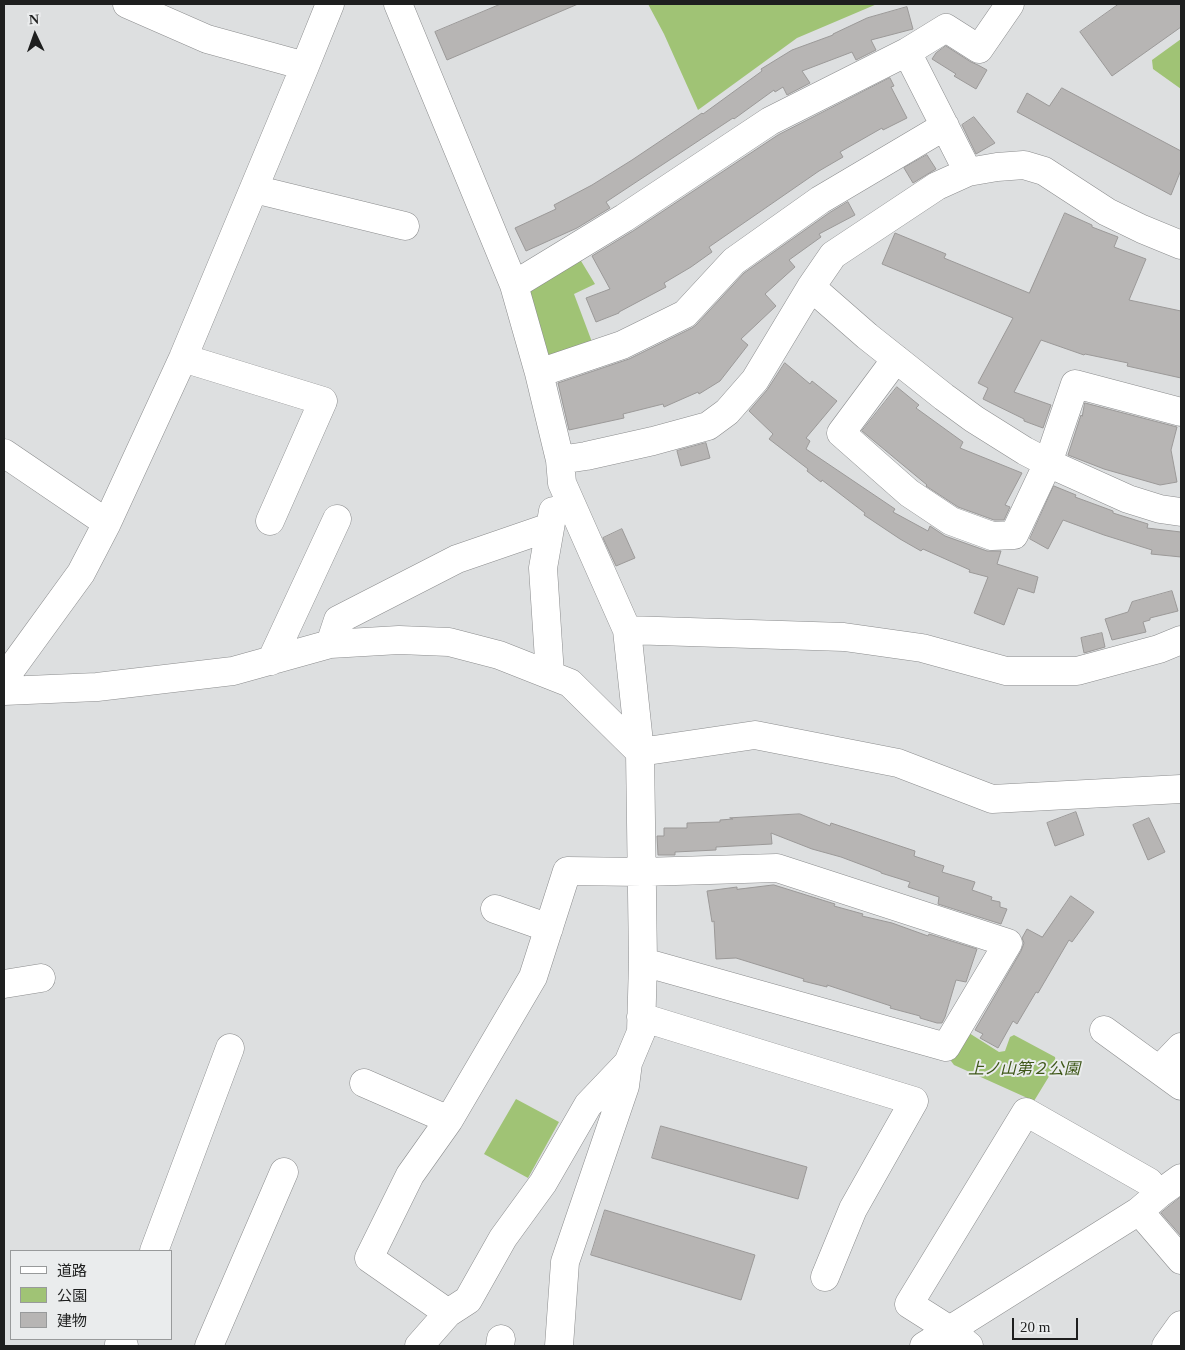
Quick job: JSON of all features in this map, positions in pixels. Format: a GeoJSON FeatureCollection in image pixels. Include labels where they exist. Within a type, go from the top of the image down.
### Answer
{"type":"FeatureCollection","features":[{"type":"Feature","properties":{"kind":"street"},"geometry":{"type":"LineString","coordinates":[[127,4],[207,38],[306,66]]}},
{"type":"Feature","properties":{"kind":"street"},"geometry":{"type":"LineString","coordinates":[[4,679],[81,573],[107,523],[183,358],[306,66],[330,4]]}},
{"type":"Feature","properties":{"kind":"street"},"geometry":{"type":"LineString","coordinates":[[398,4],[514,285],[539,372],[561,471],[627,630],[640,752],[643,962],[641,1032],[628,1063],[625,1086],[565,1262],[559,1346]]}},
{"type":"Feature","properties":{"kind":"street"},"geometry":{"type":"LineString","coordinates":[[514,285],[624,218],[770,121],[907,52],[946,28],[979,49],[1010,4]]}},
{"type":"Feature","properties":{"kind":"street"},"geometry":{"type":"LineString","coordinates":[[907,52],[968,172]]}},
{"type":"Feature","properties":{"kind":"street"},"geometry":{"type":"LineString","coordinates":[[539,372],[622,345],[685,314],[734,261],[820,200],[945,126]]}},
{"type":"Feature","properties":{"kind":"street"},"geometry":{"type":"LineString","coordinates":[[550,675],[543,568],[561,471],[586,456],[708,426],[727,412],[755,380],[811,287],[833,255],[938,186],[968,172],[1024,165],[1044,171],[1107,212],[1181,245]]}},
{"type":"Feature","properties":{"kind":"street"},"geometry":{"type":"LineString","coordinates":[[254,189],[405,226]]}},
{"type":"Feature","properties":{"kind":"street"},"geometry":{"type":"LineString","coordinates":[[811,287],[866,336],[974,419],[1048,463],[1128,499],[1160,509],[1181,512]]}},
{"type":"Feature","properties":{"kind":"street"},"geometry":{"type":"LineString","coordinates":[[183,358],[323,401],[270,521]]}},
{"type":"Feature","properties":{"kind":"street"},"geometry":{"type":"LineString","coordinates":[[896,359],[841,433],[909,493],[951,521],[992,536],[1014,535],[1048,463],[1075,384],[1181,412]]}},
{"type":"Feature","properties":{"kind":"street"},"geometry":{"type":"LineString","coordinates":[[4,452],[107,523]]}},
{"type":"Feature","properties":{"kind":"street"},"geometry":{"type":"LineString","coordinates":[[271,661],[337,519]]}},
{"type":"Feature","properties":{"kind":"street"},"geometry":{"type":"LineString","coordinates":[[330,644],[338,620],[457,559],[550,527]]}},
{"type":"Feature","properties":{"kind":"street"},"geometry":{"type":"LineString","coordinates":[[627,630],[844,637],[922,648],[1006,671],[1077,670],[1159,649],[1181,640]]}},
{"type":"Feature","properties":{"kind":"street"},"geometry":{"type":"LineString","coordinates":[[4,691],[97,687],[232,671],[330,644],[399,640],[449,642],[499,655],[570,683],[640,752]]}},
{"type":"Feature","properties":{"kind":"street"},"geometry":{"type":"LineString","coordinates":[[640,752],[755,735],[898,763],[992,799],[1181,789]]}},
{"type":"Feature","properties":{"kind":"street"},"geometry":{"type":"LineString","coordinates":[[448,1314],[370,1258],[410,1175],[449,1120],[533,977],[568,871],[642,872],[777,868],[1008,943],[946,1047],[643,962]]}},
{"type":"Feature","properties":{"kind":"street"},"geometry":{"type":"LineString","coordinates":[[495,910],[549,928]]}},
{"type":"Feature","properties":{"kind":"street"},"geometry":{"type":"LineString","coordinates":[[4,984],[41,978]]}},
{"type":"Feature","properties":{"kind":"street"},"geometry":{"type":"LineString","coordinates":[[641,1017],[914,1101],[853,1208],[825,1276]]}},
{"type":"Feature","properties":{"kind":"street"},"geometry":{"type":"LineString","coordinates":[[1104,1030],[1181,1086]]}},
{"type":"Feature","properties":{"kind":"street"},"geometry":{"type":"LineString","coordinates":[[1159,1070],[1181,1047]]}},
{"type":"Feature","properties":{"kind":"street"},"geometry":{"type":"LineString","coordinates":[[154,1250],[230,1048]]}},
{"type":"Feature","properties":{"kind":"street"},"geometry":{"type":"LineString","coordinates":[[419,1346],[448,1314],[468,1300],[503,1238],[543,1183],[588,1105],[628,1063]]}},
{"type":"Feature","properties":{"kind":"street"},"geometry":{"type":"LineString","coordinates":[[364,1083],[449,1120]]}},
{"type":"Feature","properties":{"kind":"street"},"geometry":{"type":"LineString","coordinates":[[960,1338],[909,1304],[1026,1112],[1149,1182],[1149,1202],[1181,1260]]}},
{"type":"Feature","properties":{"kind":"street"},"geometry":{"type":"LineString","coordinates":[[209,1346],[284,1172]]}},
{"type":"Feature","properties":{"kind":"street"},"geometry":{"type":"LineString","coordinates":[[924,1346],[960,1338],[1181,1178]]}},
{"type":"Feature","properties":{"kind":"street"},"geometry":{"type":"LineString","coordinates":[[1166,1346],[1181,1325]]}},
{"type":"Feature","properties":{"kind":"green space"},"geometry":{"type":"Polygon","coordinates":[[[648,4],[877,4],[797,38],[698,110],[664,34],[648,4]]]}},
{"type":"Feature","properties":{"kind":"green space"},"geometry":{"type":"Polygon","coordinates":[[[1181,39],[1181,89],[1153,69],[1152,60],[1181,39]]]}},
{"type":"Feature","properties":{"kind":"green space"},"geometry":{"type":"Polygon","coordinates":[[[578,256],[595,284],[574,294],[592,342],[547,357],[527,285],[578,256]]]}},
{"type":"Feature","properties":{"kind":"green space","name":"上ノ山第２公園"},"geometry":{"type":"Polygon","coordinates":[[[969,1033],[999,1052],[1005,1051],[1010,1037],[1014,1035],[1055,1057],[1056,1065],[1034,1101],[954,1065],[951,1061],[964,1034],[969,1033]]]}},
{"type":"Feature","properties":{"kind":"green space"},"geometry":{"type":"Polygon","coordinates":[[[516,1099],[559,1122],[528,1178],[484,1154],[516,1099]]]}},
{"type":"Feature","properties":{"kind":"building"},"geometry":{"type":"Polygon","coordinates":[[[501,4],[578,4],[447,60],[435,32],[501,4]]]}},
{"type":"Feature","properties":{"kind":"building"},"geometry":{"type":"Polygon","coordinates":[[[1119,4],[1181,4],[1181,27],[1112,76],[1080,32],[1119,4]]]}},
{"type":"Feature","properties":{"kind":"building"},"geometry":{"type":"Polygon","coordinates":[[[907,7],[913,29],[871,40],[876,50],[856,60],[852,52],[802,71],[810,83],[787,95],[783,87],[775,92],[774,90],[734,119],[606,202],[610,208],[577,228],[526,251],[515,228],[556,209],[554,205],[592,185],[632,160],[703,114],[762,71],[761,69],[792,50],[833,35],[867,18],[907,7]]]}},
{"type":"Feature","properties":{"kind":"building"},"geometry":{"type":"Polygon","coordinates":[[[946,46],[987,70],[976,89],[954,76],[956,74],[932,59],[936,53],[946,46]]]}},
{"type":"Feature","properties":{"kind":"building"},"geometry":{"type":"Polygon","coordinates":[[[890,78],[894,86],[891,87],[907,118],[883,130],[882,128],[840,152],[843,157],[819,171],[709,247],[712,252],[664,283],[666,287],[619,313],[596,322],[586,298],[610,289],[592,256],[778,135],[890,78]]]}},
{"type":"Feature","properties":{"kind":"building"},"geometry":{"type":"Polygon","coordinates":[[[1062,88],[1181,151],[1181,170],[1171,195],[1017,112],[1027,93],[1049,106],[1062,88]]]}},
{"type":"Feature","properties":{"kind":"building"},"geometry":{"type":"Polygon","coordinates":[[[974,117],[995,143],[976,154],[962,125],[974,117]]]}},
{"type":"Feature","properties":{"kind":"building"},"geometry":{"type":"Polygon","coordinates":[[[927,155],[936,169],[913,183],[904,168],[927,155]]]}},
{"type":"Feature","properties":{"kind":"building"},"geometry":{"type":"Polygon","coordinates":[[[848,202],[855,215],[819,234],[821,237],[789,260],[795,267],[765,294],[776,306],[741,339],[748,345],[720,381],[699,394],[698,392],[664,407],[663,404],[623,414],[624,418],[569,430],[558,383],[629,359],[692,328],[744,273],[829,213],[848,202]]]}},
{"type":"Feature","properties":{"kind":"building"},"geometry":{"type":"Polygon","coordinates":[[[1065,213],[1092,225],[1092,227],[1118,237],[1114,247],[1146,259],[1129,300],[1181,311],[1181,378],[1127,366],[1128,363],[1084,355],[1041,340],[1014,392],[1051,405],[1043,428],[1024,421],[1024,419],[983,399],[988,388],[978,383],[1013,318],[882,264],[895,233],[946,254],[944,258],[1029,293],[1065,213]]]}},
{"type":"Feature","properties":{"kind":"building"},"geometry":{"type":"Polygon","coordinates":[[[785,363],[810,384],[812,381],[837,401],[806,438],[810,441],[806,449],[895,509],[893,512],[928,531],[930,526],[945,536],[987,551],[1001,551],[997,564],[1038,577],[1034,593],[1018,588],[1004,625],[974,613],[988,577],[969,572],[970,570],[923,549],[921,551],[900,539],[864,515],[865,513],[822,480],[821,482],[807,471],[808,469],[769,439],[773,434],[749,411],[767,390],[785,363]]]}},
{"type":"Feature","properties":{"kind":"building"},"geometry":{"type":"Polygon","coordinates":[[[897,387],[919,405],[916,408],[963,442],[960,448],[1022,473],[1005,505],[1010,507],[1004,520],[994,520],[958,507],[926,486],[862,431],[897,387]]]}},
{"type":"Feature","properties":{"kind":"building"},"geometry":{"type":"Polygon","coordinates":[[[1085,403],[1177,427],[1171,450],[1177,482],[1160,485],[1104,469],[1068,455],[1085,403]]]}},
{"type":"Feature","properties":{"kind":"building"},"geometry":{"type":"Polygon","coordinates":[[[706,443],[710,458],[681,466],[677,451],[706,443]]]}},
{"type":"Feature","properties":{"kind":"building"},"geometry":{"type":"Polygon","coordinates":[[[1054,486],[1076,495],[1075,497],[1113,511],[1113,513],[1148,524],[1147,528],[1181,532],[1181,557],[1151,554],[1152,550],[1063,520],[1048,549],[1030,539],[1054,486]]]}},
{"type":"Feature","properties":{"kind":"building"},"geometry":{"type":"Polygon","coordinates":[[[622,529],[635,558],[616,566],[603,538],[622,529]]]}},
{"type":"Feature","properties":{"kind":"building"},"geometry":{"type":"Polygon","coordinates":[[[1172,591],[1178,611],[1150,618],[1150,620],[1143,622],[1146,632],[1112,640],[1105,619],[1128,612],[1132,602],[1172,591]]]}},
{"type":"Feature","properties":{"kind":"building"},"geometry":{"type":"Polygon","coordinates":[[[1102,633],[1105,647],[1084,653],[1081,638],[1102,633]]]}},
{"type":"Feature","properties":{"kind":"building"},"geometry":{"type":"Polygon","coordinates":[[[1076,812],[1084,835],[1055,846],[1047,823],[1076,812]]]}},
{"type":"Feature","properties":{"kind":"building"},"geometry":{"type":"Polygon","coordinates":[[[800,814],[830,826],[831,823],[915,851],[914,856],[944,866],[942,872],[975,882],[972,890],[992,897],[991,900],[1000,902],[1000,907],[1007,909],[1001,924],[938,904],[939,897],[908,887],[910,882],[771,833],[772,844],[716,847],[716,850],[675,852],[675,855],[658,855],[657,836],[664,836],[664,828],[687,828],[687,823],[720,822],[720,820],[733,819],[730,818],[800,814]]]}},
{"type":"Feature","properties":{"kind":"building"},"geometry":{"type":"Polygon","coordinates":[[[1149,818],[1165,852],[1148,860],[1133,825],[1149,818]]]}},
{"type":"Feature","properties":{"kind":"building"},"geometry":{"type":"Polygon","coordinates":[[[774,885],[835,904],[834,906],[863,914],[862,916],[892,923],[928,936],[929,934],[977,949],[966,982],[956,980],[942,1023],[920,1018],[920,1016],[890,1008],[891,1006],[827,985],[827,987],[803,981],[804,979],[736,958],[716,959],[714,921],[712,922],[707,891],[774,885]]]}},
{"type":"Feature","properties":{"kind":"building"},"geometry":{"type":"Polygon","coordinates":[[[1071,896],[1094,912],[1072,942],[1069,940],[1038,993],[1036,992],[1017,1024],[1013,1021],[998,1048],[980,1038],[983,1034],[975,1030],[1021,951],[1024,943],[1022,938],[1027,929],[1042,937],[1071,896]]]}},
{"type":"Feature","properties":{"kind":"building"},"geometry":{"type":"Polygon","coordinates":[[[661,1126],[807,1167],[798,1199],[652,1158],[661,1126]]]}},
{"type":"Feature","properties":{"kind":"building"},"geometry":{"type":"Polygon","coordinates":[[[1181,1197],[1181,1236],[1161,1213],[1181,1197]]]}},
{"type":"Feature","properties":{"kind":"building"},"geometry":{"type":"Polygon","coordinates":[[[605,1210],[755,1255],[741,1300],[591,1255],[605,1210]]]}}]}
